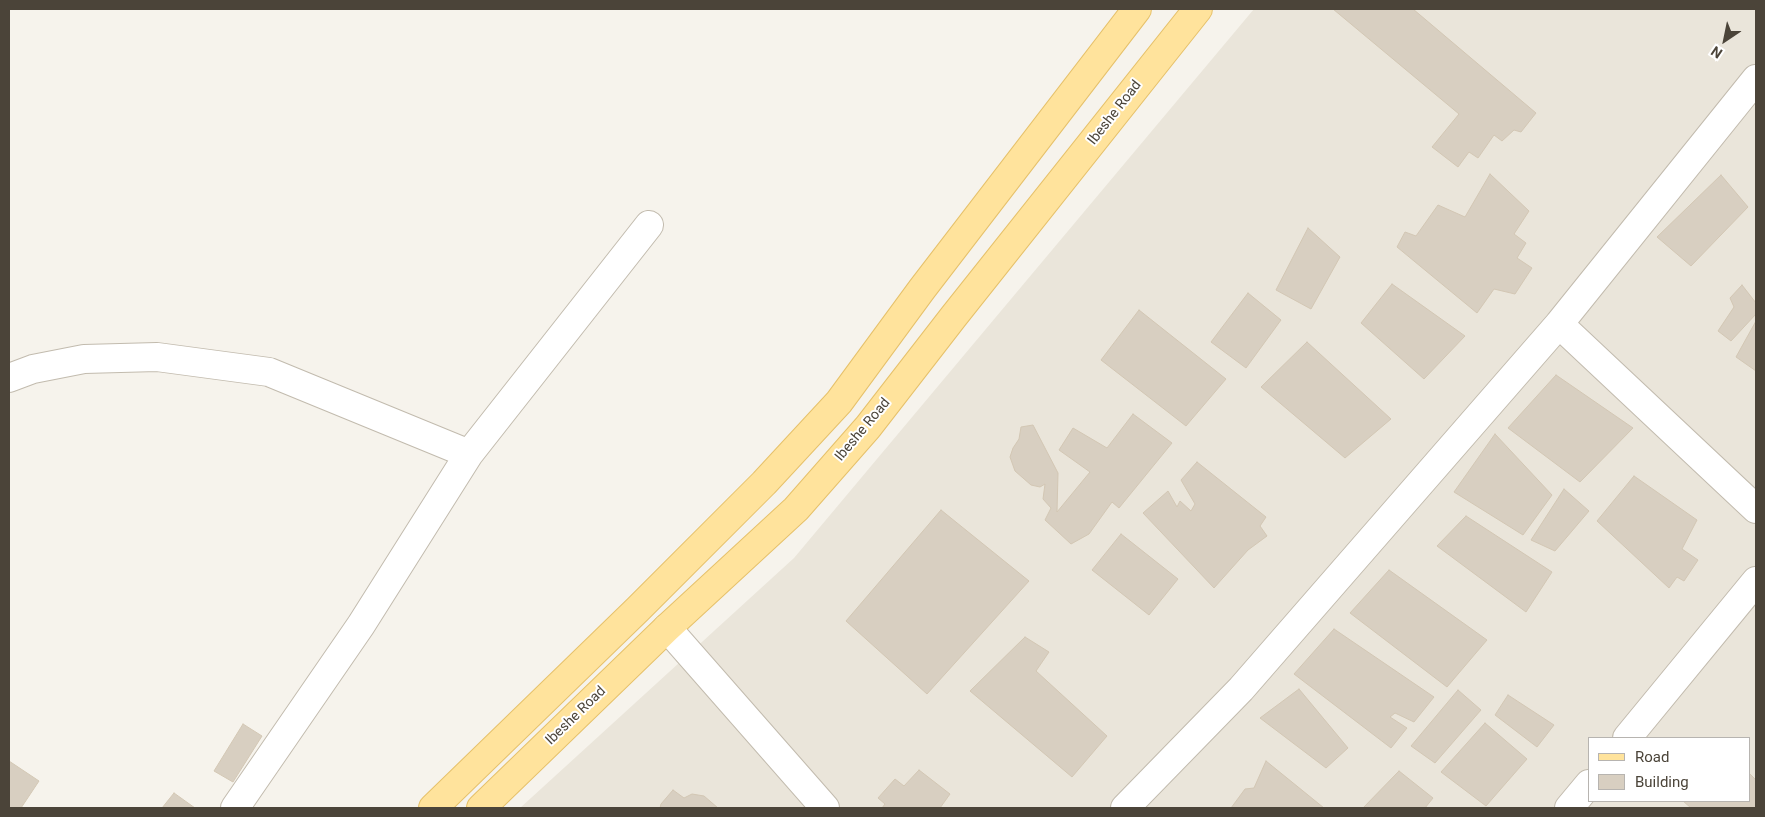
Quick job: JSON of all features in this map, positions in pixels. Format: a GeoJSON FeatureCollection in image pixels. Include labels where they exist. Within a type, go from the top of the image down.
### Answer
{"type":"FeatureCollection","features":[{"type":"Feature","properties":{"kind":"main road"},"geometry":{"type":"LineString","coordinates":[[433,808],[638,609],[764,483],[839,402],[922,289],[1137,9]]}},
{"type":"Feature","properties":{"kind":"main road","name":"Ibeshe Road"},"geometry":{"type":"LineString","coordinates":[[481,808],[667,628],[796,509],[868,427],[1198,9]]}},
{"type":"Feature","properties":{"kind":"street"},"geometry":{"type":"LineString","coordinates":[[1125,808],[1242,689],[1559,324],[1756,79]]}},
{"type":"Feature","properties":{"kind":"street"},"geometry":{"type":"LineString","coordinates":[[235,808],[361,624],[469,454],[649,225]]}},
{"type":"Feature","properties":{"kind":"street"},"geometry":{"type":"LineString","coordinates":[[1559,324],[1756,508]]}},
{"type":"Feature","properties":{"kind":"street"},"geometry":{"type":"LineString","coordinates":[[9,378],[33,369],[84,359],[157,357],[269,372],[469,454]]}},
{"type":"Feature","properties":{"kind":"street"},"geometry":{"type":"LineString","coordinates":[[1628,737],[1756,581]]}},
{"type":"Feature","properties":{"kind":"street"},"geometry":{"type":"LineString","coordinates":[[667,628],[824,808]]}},
{"type":"Feature","properties":{"kind":"street"},"geometry":{"type":"LineString","coordinates":[[1569,808],[1588,785]]}},
{"type":"Feature","properties":{"kind":"shaded area"},"geometry":{"type":"Polygon","coordinates":[[[1254,9],[1756,9],[1756,808],[520,808],[794,558],[1254,9]]]}},
{"type":"Feature","properties":{"kind":"building"},"geometry":{"type":"Polygon","coordinates":[[[1333,9],[1413,9],[1536,113],[1521,132],[1514,130],[1502,141],[1494,135],[1478,158],[1469,152],[1458,167],[1432,147],[1459,114],[1333,9]]]}},
{"type":"Feature","properties":{"kind":"building"},"geometry":{"type":"Polygon","coordinates":[[[1490,174],[1529,211],[1514,234],[1526,243],[1517,258],[1532,268],[1515,294],[1494,289],[1477,313],[1397,247],[1405,232],[1416,236],[1438,205],[1465,217],[1490,174]]]}},
{"type":"Feature","properties":{"kind":"building"},"geometry":{"type":"Polygon","coordinates":[[[1721,175],[1748,207],[1691,266],[1657,237],[1721,175]]]}},
{"type":"Feature","properties":{"kind":"building"},"geometry":{"type":"Polygon","coordinates":[[[1308,228],[1340,257],[1311,309],[1276,290],[1308,228]]]}},
{"type":"Feature","properties":{"kind":"building"},"geometry":{"type":"Polygon","coordinates":[[[1392,284],[1465,336],[1424,379],[1361,323],[1392,284]]]}},
{"type":"Feature","properties":{"kind":"building"},"geometry":{"type":"Polygon","coordinates":[[[1742,285],[1756,303],[1756,314],[1731,341],[1718,331],[1734,307],[1730,298],[1742,285]]]}},
{"type":"Feature","properties":{"kind":"building"},"geometry":{"type":"Polygon","coordinates":[[[1248,293],[1281,320],[1246,368],[1211,342],[1248,293]]]}},
{"type":"Feature","properties":{"kind":"building"},"geometry":{"type":"Polygon","coordinates":[[[1139,310],[1226,379],[1186,426],[1101,360],[1139,310]]]}},
{"type":"Feature","properties":{"kind":"building"},"geometry":{"type":"Polygon","coordinates":[[[1756,321],[1756,371],[1736,357],[1756,321]]]}},
{"type":"Feature","properties":{"kind":"building"},"geometry":{"type":"Polygon","coordinates":[[[1307,342],[1391,419],[1345,458],[1261,387],[1307,342]]]}},
{"type":"Feature","properties":{"kind":"building"},"geometry":{"type":"Polygon","coordinates":[[[1556,375],[1633,428],[1580,482],[1508,428],[1556,375]]]}},
{"type":"Feature","properties":{"kind":"building"},"geometry":{"type":"Polygon","coordinates":[[[1133,414],[1172,443],[1119,508],[1112,502],[1089,534],[1071,544],[1045,520],[1051,508],[1043,499],[1045,484],[1040,487],[1031,485],[1015,471],[1010,457],[1019,439],[1021,427],[1033,425],[1058,473],[1057,512],[1090,472],[1059,450],[1073,428],[1107,448],[1133,414]]]}},
{"type":"Feature","properties":{"kind":"building"},"geometry":{"type":"Polygon","coordinates":[[[1495,434],[1552,495],[1523,535],[1454,492],[1495,434]]]}},
{"type":"Feature","properties":{"kind":"building"},"geometry":{"type":"Polygon","coordinates":[[[1197,462],[1266,517],[1260,526],[1267,536],[1248,550],[1214,588],[1143,513],[1168,491],[1177,507],[1180,501],[1191,511],[1195,504],[1181,480],[1197,462]]]}},
{"type":"Feature","properties":{"kind":"building"},"geometry":{"type":"Polygon","coordinates":[[[1634,476],[1697,520],[1682,549],[1698,560],[1684,581],[1677,577],[1669,588],[1597,521],[1634,476]]]}},
{"type":"Feature","properties":{"kind":"building"},"geometry":{"type":"Polygon","coordinates":[[[1564,489],[1589,511],[1555,551],[1531,540],[1564,489]]]}},
{"type":"Feature","properties":{"kind":"building"},"geometry":{"type":"Polygon","coordinates":[[[941,510],[1029,581],[927,694],[846,621],[941,510]]]}},
{"type":"Feature","properties":{"kind":"building"},"geometry":{"type":"Polygon","coordinates":[[[1466,516],[1552,572],[1526,612],[1437,546],[1466,516]]]}},
{"type":"Feature","properties":{"kind":"building"},"geometry":{"type":"Polygon","coordinates":[[[1121,534],[1178,579],[1149,615],[1092,570],[1121,534]]]}},
{"type":"Feature","properties":{"kind":"building"},"geometry":{"type":"Polygon","coordinates":[[[1389,570],[1487,640],[1447,687],[1350,613],[1389,570]]]}},
{"type":"Feature","properties":{"kind":"building"},"geometry":{"type":"Polygon","coordinates":[[[1334,629],[1434,697],[1414,722],[1395,713],[1390,717],[1407,728],[1391,748],[1294,674],[1334,629]]]}},
{"type":"Feature","properties":{"kind":"building"},"geometry":{"type":"Polygon","coordinates":[[[1025,637],[1049,652],[1036,671],[1107,736],[1072,777],[970,691],[1025,637]]]}},
{"type":"Feature","properties":{"kind":"building"},"geometry":{"type":"Polygon","coordinates":[[[1299,689],[1348,748],[1326,768],[1260,718],[1299,689]]]}},
{"type":"Feature","properties":{"kind":"building"},"geometry":{"type":"Polygon","coordinates":[[[1458,690],[1481,710],[1435,763],[1411,746],[1458,690]]]}},
{"type":"Feature","properties":{"kind":"building"},"geometry":{"type":"Polygon","coordinates":[[[1508,695],[1554,725],[1537,747],[1495,715],[1508,695]]]}},
{"type":"Feature","properties":{"kind":"building"},"geometry":{"type":"Polygon","coordinates":[[[1485,723],[1527,759],[1486,806],[1441,772],[1485,723]]]}},
{"type":"Feature","properties":{"kind":"building"},"geometry":{"type":"Polygon","coordinates":[[[243,724],[262,736],[233,782],[214,771],[243,724]]]}},
{"type":"Feature","properties":{"kind":"building"},"geometry":{"type":"Polygon","coordinates":[[[9,761],[39,781],[21,808],[9,808],[9,761]]]}},
{"type":"Feature","properties":{"kind":"building"},"geometry":{"type":"Polygon","coordinates":[[[1266,761],[1324,808],[1231,808],[1245,789],[1254,788],[1266,761]]]}},
{"type":"Feature","properties":{"kind":"building"},"geometry":{"type":"Polygon","coordinates":[[[919,770],[950,794],[940,808],[882,808],[885,804],[878,798],[895,779],[904,786],[919,770]]]}},
{"type":"Feature","properties":{"kind":"building"},"geometry":{"type":"Polygon","coordinates":[[[1399,771],[1433,798],[1425,808],[1363,808],[1399,771]]]}},
{"type":"Feature","properties":{"kind":"building"},"geometry":{"type":"Polygon","coordinates":[[[1750,774],[1756,780],[1756,808],[1691,808],[1684,802],[1750,802],[1750,774]]]}},
{"type":"Feature","properties":{"kind":"building"},"geometry":{"type":"Polygon","coordinates":[[[673,790],[684,798],[692,794],[704,796],[718,808],[660,808],[661,804],[673,790]]]}},
{"type":"Feature","properties":{"kind":"building"},"geometry":{"type":"Polygon","coordinates":[[[174,793],[195,808],[162,808],[174,793]]]}}]}
